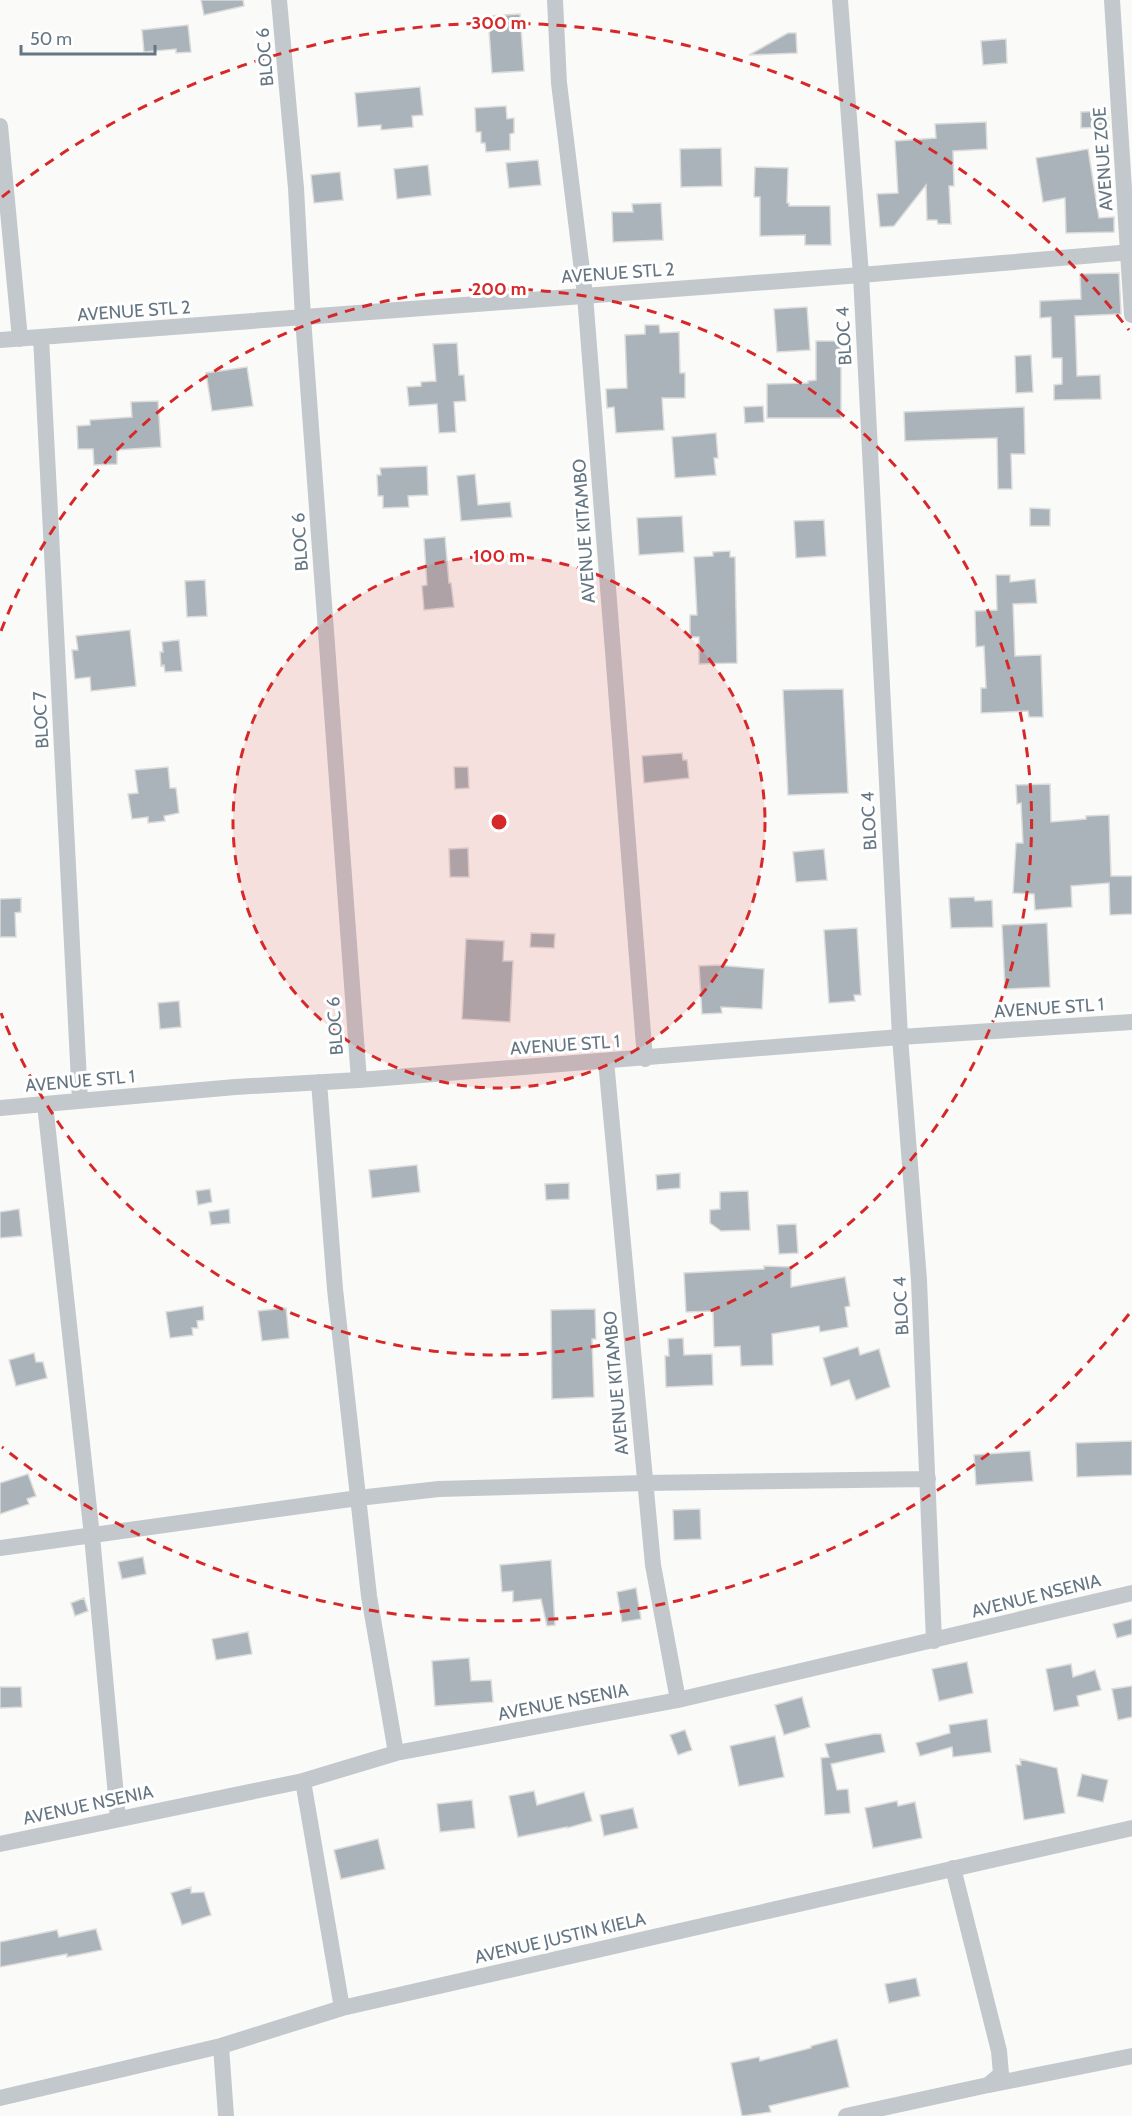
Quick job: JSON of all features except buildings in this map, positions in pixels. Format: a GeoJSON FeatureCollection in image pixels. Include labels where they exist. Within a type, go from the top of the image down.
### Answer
{"type":"FeatureCollection","features":[{"type":"Feature","properties":{"kind":"street","name":"BLOC 6"},"geometry":{"type":"LineString","coordinates":[[279,0],[296,188],[303,318],[359,1080]]}},
{"type":"Feature","properties":{"kind":"street","name":"AVENUE KITAMBO"},"geometry":{"type":"LineString","coordinates":[[555,0],[559,83],[585,295],[645,1059]]}},
{"type":"Feature","properties":{"kind":"street","name":"BLOC 4"},"geometry":{"type":"LineString","coordinates":[[840,0],[861,275],[900,1038],[919,1280],[934,1641]]}},
{"type":"Feature","properties":{"kind":"street","name":"AVENUE ZOE"},"geometry":{"type":"LineString","coordinates":[[1112,0],[1130,252],[1132,315]]}},
{"type":"Feature","properties":{"kind":"street"},"geometry":{"type":"LineString","coordinates":[[0,126],[20,339]]}},
{"type":"Feature","properties":{"kind":"street","name":"AVENUE STL 2"},"geometry":{"type":"LineString","coordinates":[[0,340],[861,275],[1130,252]]}},
{"type":"Feature","properties":{"kind":"street","name":"BLOC 7"},"geometry":{"type":"LineString","coordinates":[[42,337],[80,1101]]}},
{"type":"Feature","properties":{"kind":"street","name":"AVENUE STL 1"},"geometry":{"type":"LineString","coordinates":[[0,1108],[235,1087],[319,1083],[1132,1022]]}},
{"type":"Feature","properties":{"kind":"street","name":"AVENUE KITAMBO"},"geometry":{"type":"LineString","coordinates":[[606,1061],[653,1565],[678,1700]]}},
{"type":"Feature","properties":{"kind":"street"},"geometry":{"type":"LineString","coordinates":[[319,1083],[335,1289],[369,1596],[396,1753]]}},
{"type":"Feature","properties":{"kind":"street"},"geometry":{"type":"LineString","coordinates":[[45,1104],[92,1536],[118,1818]]}},
{"type":"Feature","properties":{"kind":"street"},"geometry":{"type":"LineString","coordinates":[[0,1548],[358,1498],[440,1489],[928,1479]]}},
{"type":"Feature","properties":{"kind":"street","name":"AVENUE NSENIA"},"geometry":{"type":"LineString","coordinates":[[0,1844],[303,1780],[396,1753],[678,1700],[1132,1593]]}},
{"type":"Feature","properties":{"kind":"street"},"geometry":{"type":"LineString","coordinates":[[303,1780],[342,2008]]}},
{"type":"Feature","properties":{"kind":"street","name":"AVENUE JUSTIN KIELA"},"geometry":{"type":"LineString","coordinates":[[0,2098],[221,2046],[342,2008],[1132,1828]]}},
{"type":"Feature","properties":{"kind":"street"},"geometry":{"type":"LineString","coordinates":[[953,1868],[999,2051],[1001,2074],[988,2085]]}},
{"type":"Feature","properties":{"kind":"street"},"geometry":{"type":"LineString","coordinates":[[221,2046],[226,2116]]}},
{"type":"Feature","properties":{"kind":"street"},"geometry":{"type":"LineString","coordinates":[[846,2116],[1132,2056]]}}]}
